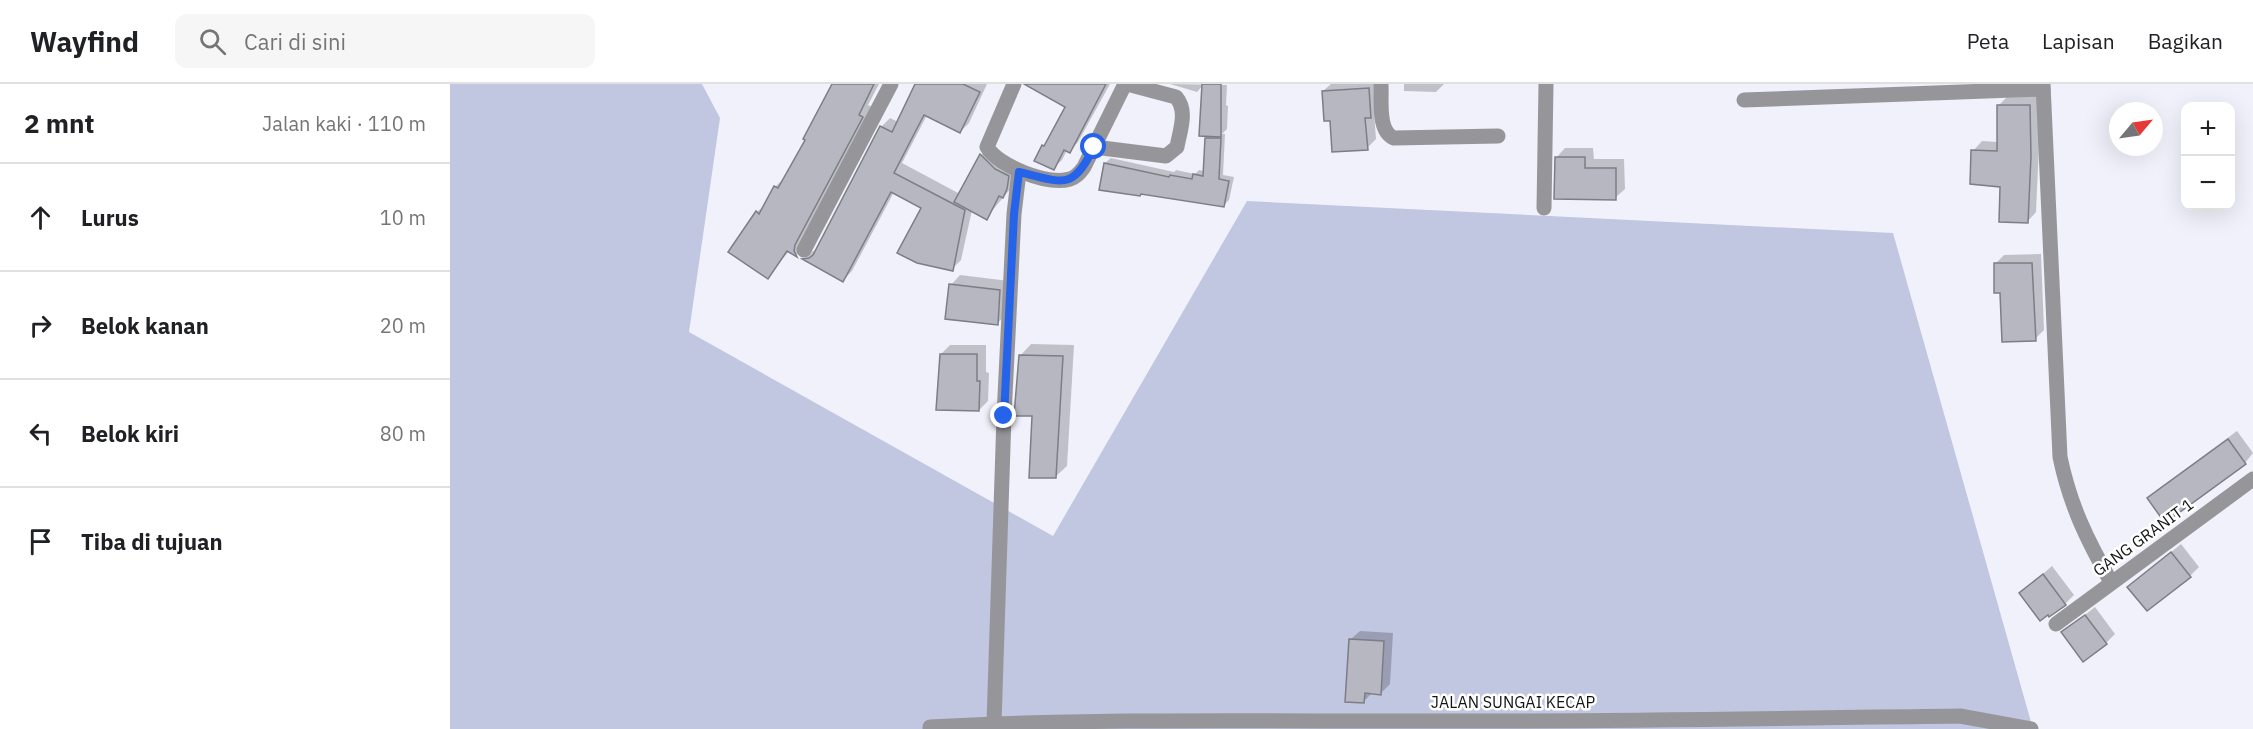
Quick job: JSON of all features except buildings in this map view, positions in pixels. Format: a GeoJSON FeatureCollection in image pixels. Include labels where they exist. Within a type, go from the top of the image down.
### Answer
{"type":"FeatureCollection","features":[{"type":"Feature","properties":{"kind":"street"},"geometry":{"type":"LineString","coordinates":[[804,250],[891,84]]}},
{"type":"Feature","properties":{"kind":"street"},"geometry":{"type":"LineString","coordinates":[[1014,84],[987,147],[991,153],[1019,172],[1055,180],[1068,180],[1077,176],[1084,167],[1094,147],[1126,84],[1176,97],[1181,103],[1184,111],[1177,147],[1166,156],[1094,147]]}},
{"type":"Feature","properties":{"kind":"street"},"geometry":{"type":"LineString","coordinates":[[1381,84],[1383,126],[1389,136],[1394,138],[1498,136]]}},
{"type":"Feature","properties":{"kind":"street"},"geometry":{"type":"LineString","coordinates":[[1544,208],[1546,84]]}},
{"type":"Feature","properties":{"kind":"street"},"geometry":{"type":"LineString","coordinates":[[1744,100],[2043,87],[2060,457],[2066,486],[2076,515],[2087,540],[2111,582]]}},
{"type":"Feature","properties":{"kind":"street"},"geometry":{"type":"LineString","coordinates":[[994,723],[1004,416],[1014,214],[1019,172]]}},
{"type":"Feature","properties":{"kind":"street","name":"GANG GRANIT 1"},"geometry":{"type":"LineString","coordinates":[[2056,624],[2253,479]]}},
{"type":"Feature","properties":{"kind":"street","name":"JALAN SUNGAI KECAP"},"geometry":{"type":"LineString","coordinates":[[930,729],[930,727],[994,723],[1041,726],[1401,725],[1960,716],[2031,729]]}},
{"type":"Feature","properties":{"kind":"shaded area"},"geometry":{"type":"Polygon","coordinates":[[[450,84],[702,84],[720,118],[689,332],[1053,536],[1247,201],[1893,233],[2033,729],[450,729],[450,84]]]}},
{"type":"Feature","properties":{"kind":"route"},"geometry":{"type":"LineString","coordinates":[[1004,416],[1014,214],[1019,172],[1055,180],[1068,180],[1077,176],[1094,147]]}}]}
